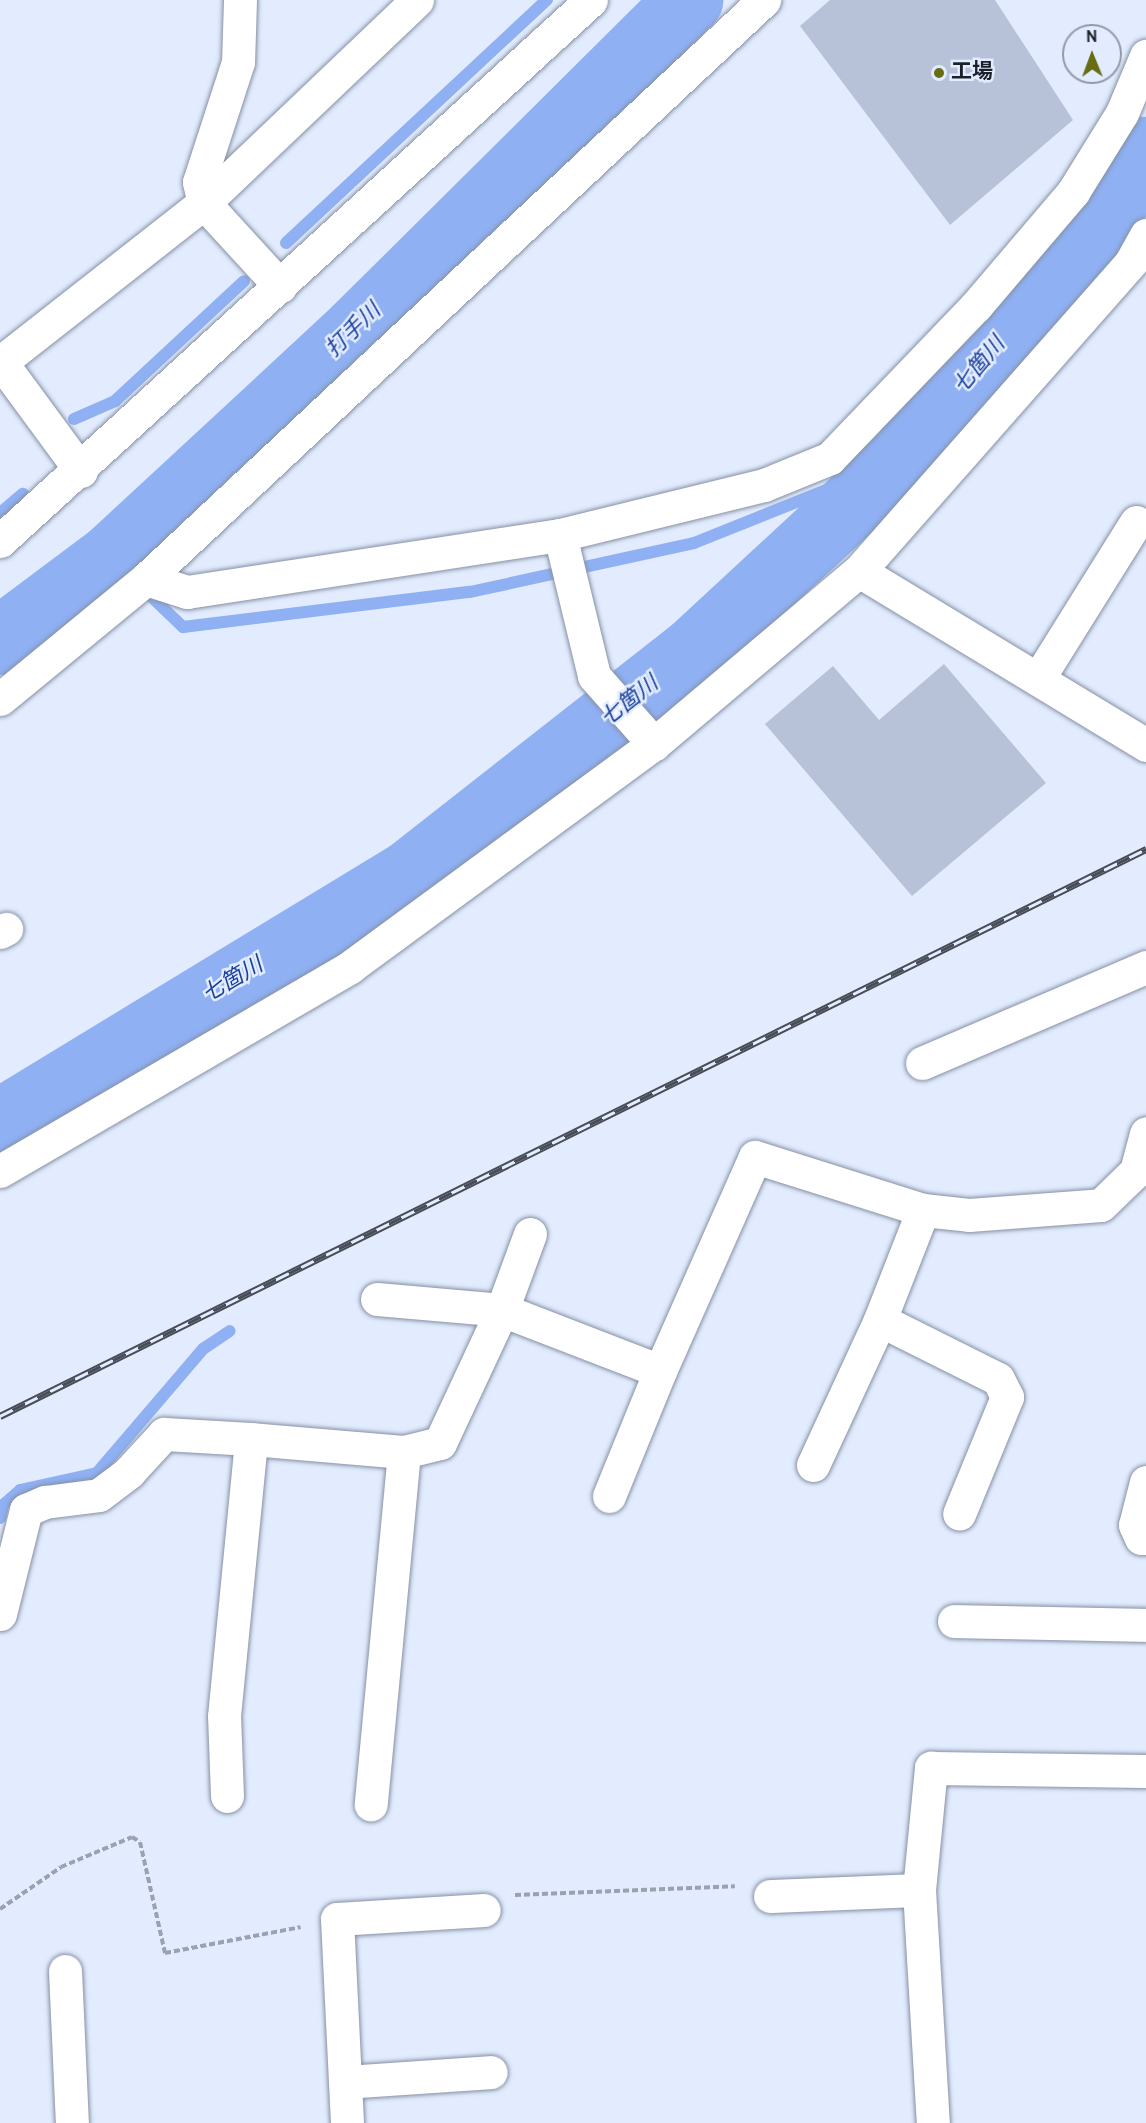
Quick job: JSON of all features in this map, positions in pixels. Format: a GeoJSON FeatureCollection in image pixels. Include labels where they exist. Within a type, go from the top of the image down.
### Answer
{"type":"FeatureCollection","features":[{"type":"Feature","properties":{"kind":"street"},"geometry":{"type":"LineString","coordinates":[[240,0],[238,62],[199,182],[204,203],[280,286]]}},
{"type":"Feature","properties":{"kind":"street"},"geometry":{"type":"LineString","coordinates":[[81,471],[1,362],[204,203],[417,0]]}},
{"type":"Feature","properties":{"kind":"street"},"geometry":{"type":"LineString","coordinates":[[0,541],[81,471],[591,0]]}},
{"type":"Feature","properties":{"kind":"street"},"geometry":{"type":"LineString","coordinates":[[0,699],[146,579],[764,0]]}},
{"type":"Feature","properties":{"kind":"street"},"geometry":{"type":"LineString","coordinates":[[146,579],[187,592],[560,535],[764,485],[830,458],[976,306],[1073,192],[1122,113],[1146,56]]}},
{"type":"Feature","properties":{"kind":"street"},"geometry":{"type":"LineString","coordinates":[[0,1171],[350,967],[654,744],[859,571],[1131,262],[1146,235]]}},
{"type":"Feature","properties":{"kind":"street"},"geometry":{"type":"LineString","coordinates":[[1038,679],[1136,522]]}},
{"type":"Feature","properties":{"kind":"street"},"geometry":{"type":"LineString","coordinates":[[560,535],[594,676],[654,744]]}},
{"type":"Feature","properties":{"kind":"street"},"geometry":{"type":"LineString","coordinates":[[859,571],[1146,745]]}},
{"type":"Feature","properties":{"kind":"street"},"geometry":{"type":"LineString","coordinates":[[922,1063],[1146,967]]}},
{"type":"Feature","properties":{"kind":"street"},"geometry":{"type":"LineString","coordinates":[[609,1496],[660,1371],[755,1157],[923,1210],[969,1215],[1101,1205],[1136,1171],[1146,1134]]}},
{"type":"Feature","properties":{"kind":"street"},"geometry":{"type":"LineString","coordinates":[[813,1465],[880,1320],[923,1210]]}},
{"type":"Feature","properties":{"kind":"street"},"geometry":{"type":"LineString","coordinates":[[0,1614],[26,1510],[45,1502],[99,1495],[129,1472],[164,1434],[404,1452],[440,1443],[502,1310],[530,1234]]}},
{"type":"Feature","properties":{"kind":"street"},"geometry":{"type":"LineString","coordinates":[[377,1299],[502,1310],[660,1371]]}},
{"type":"Feature","properties":{"kind":"street"},"geometry":{"type":"LineString","coordinates":[[880,1320],[998,1379],[1007,1397],[959,1514]]}},
{"type":"Feature","properties":{"kind":"street"},"geometry":{"type":"LineString","coordinates":[[227,1796],[224,1716],[251,1439]]}},
{"type":"Feature","properties":{"kind":"street"},"geometry":{"type":"LineString","coordinates":[[371,1804],[404,1452]]}},
{"type":"Feature","properties":{"kind":"street"},"geometry":{"type":"LineString","coordinates":[[1146,1482],[1135,1525],[1141,1538],[1146,1538]]}},
{"type":"Feature","properties":{"kind":"street"},"geometry":{"type":"LineString","coordinates":[[954,1621],[1146,1625]]}},
{"type":"Feature","properties":{"kind":"street"},"geometry":{"type":"LineString","coordinates":[[933,2123],[919,1890],[931,1768],[1146,1771]]}},
{"type":"Feature","properties":{"kind":"street"},"geometry":{"type":"LineString","coordinates":[[770,1896],[919,1890]]}},
{"type":"Feature","properties":{"kind":"street"},"geometry":{"type":"LineString","coordinates":[[347,2123],[337,1920],[484,1910]]}},
{"type":"Feature","properties":{"kind":"street"},"geometry":{"type":"LineString","coordinates":[[65,1971],[72,2123]]}},
{"type":"Feature","properties":{"kind":"street"},"geometry":{"type":"LineString","coordinates":[[345,2082],[491,2072]]}},
{"type":"Feature","properties":{"kind":"path"},"geometry":{"type":"LineString","coordinates":[[0,1909],[61,1867],[132,1837],[140,1842],[165,1953],[337,1920]]}},
{"type":"Feature","properties":{"kind":"path"},"geometry":{"type":"LineString","coordinates":[[484,1910],[500,1896],[753,1885],[770,1896]]}},
{"type":"Feature","properties":{"kind":"building","name":"工場"},"geometry":{"type":"Polygon","coordinates":[[[830,0],[995,0],[1073,120],[950,225],[800,26],[830,0]]]}},
{"type":"Feature","properties":{"kind":"building"},"geometry":{"type":"Polygon","coordinates":[[[944,664],[1046,783],[912,896],[765,724],[833,666],[879,720],[944,664]]]}},
{"type":"Feature","properties":{"kind":"waterway"},"geometry":{"type":"LineString","coordinates":[[286,243],[547,0]]}},
{"type":"Feature","properties":{"kind":"waterway","name":"打手川"},"geometry":{"type":"LineString","coordinates":[[0,641],[111,558],[356,331],[689,0]]}},
{"type":"Feature","properties":{"kind":"waterway","name":"七箇川"},"geometry":{"type":"LineString","coordinates":[[0,1123],[407,876],[694,651],[899,461],[1104,220],[1146,151]]}},
{"type":"Feature","properties":{"kind":"waterway"},"geometry":{"type":"LineString","coordinates":[[74,419],[115,401],[244,281]]}},
{"type":"Feature","properties":{"kind":"waterway"},"geometry":{"type":"LineString","coordinates":[[111,558],[183,627],[470,592],[694,543],[899,461]]}},
{"type":"Feature","properties":{"kind":"waterway"},"geometry":{"type":"LineString","coordinates":[[0,513],[23,494]]}},
{"type":"Feature","properties":{"kind":"waterway"},"geometry":{"type":"LineString","coordinates":[[0,1518],[3,1505],[20,1490],[97,1473],[203,1349],[230,1331]]}},
{"type":"Feature","properties":{"kind":"railway"},"geometry":{"type":"LineString","coordinates":[[0,1416],[1146,849]]}},
{"type":"Feature","properties":{"kind":"place","name":"工場"},"geometry":{"type":"Point","coordinates":[939,73]}}]}
